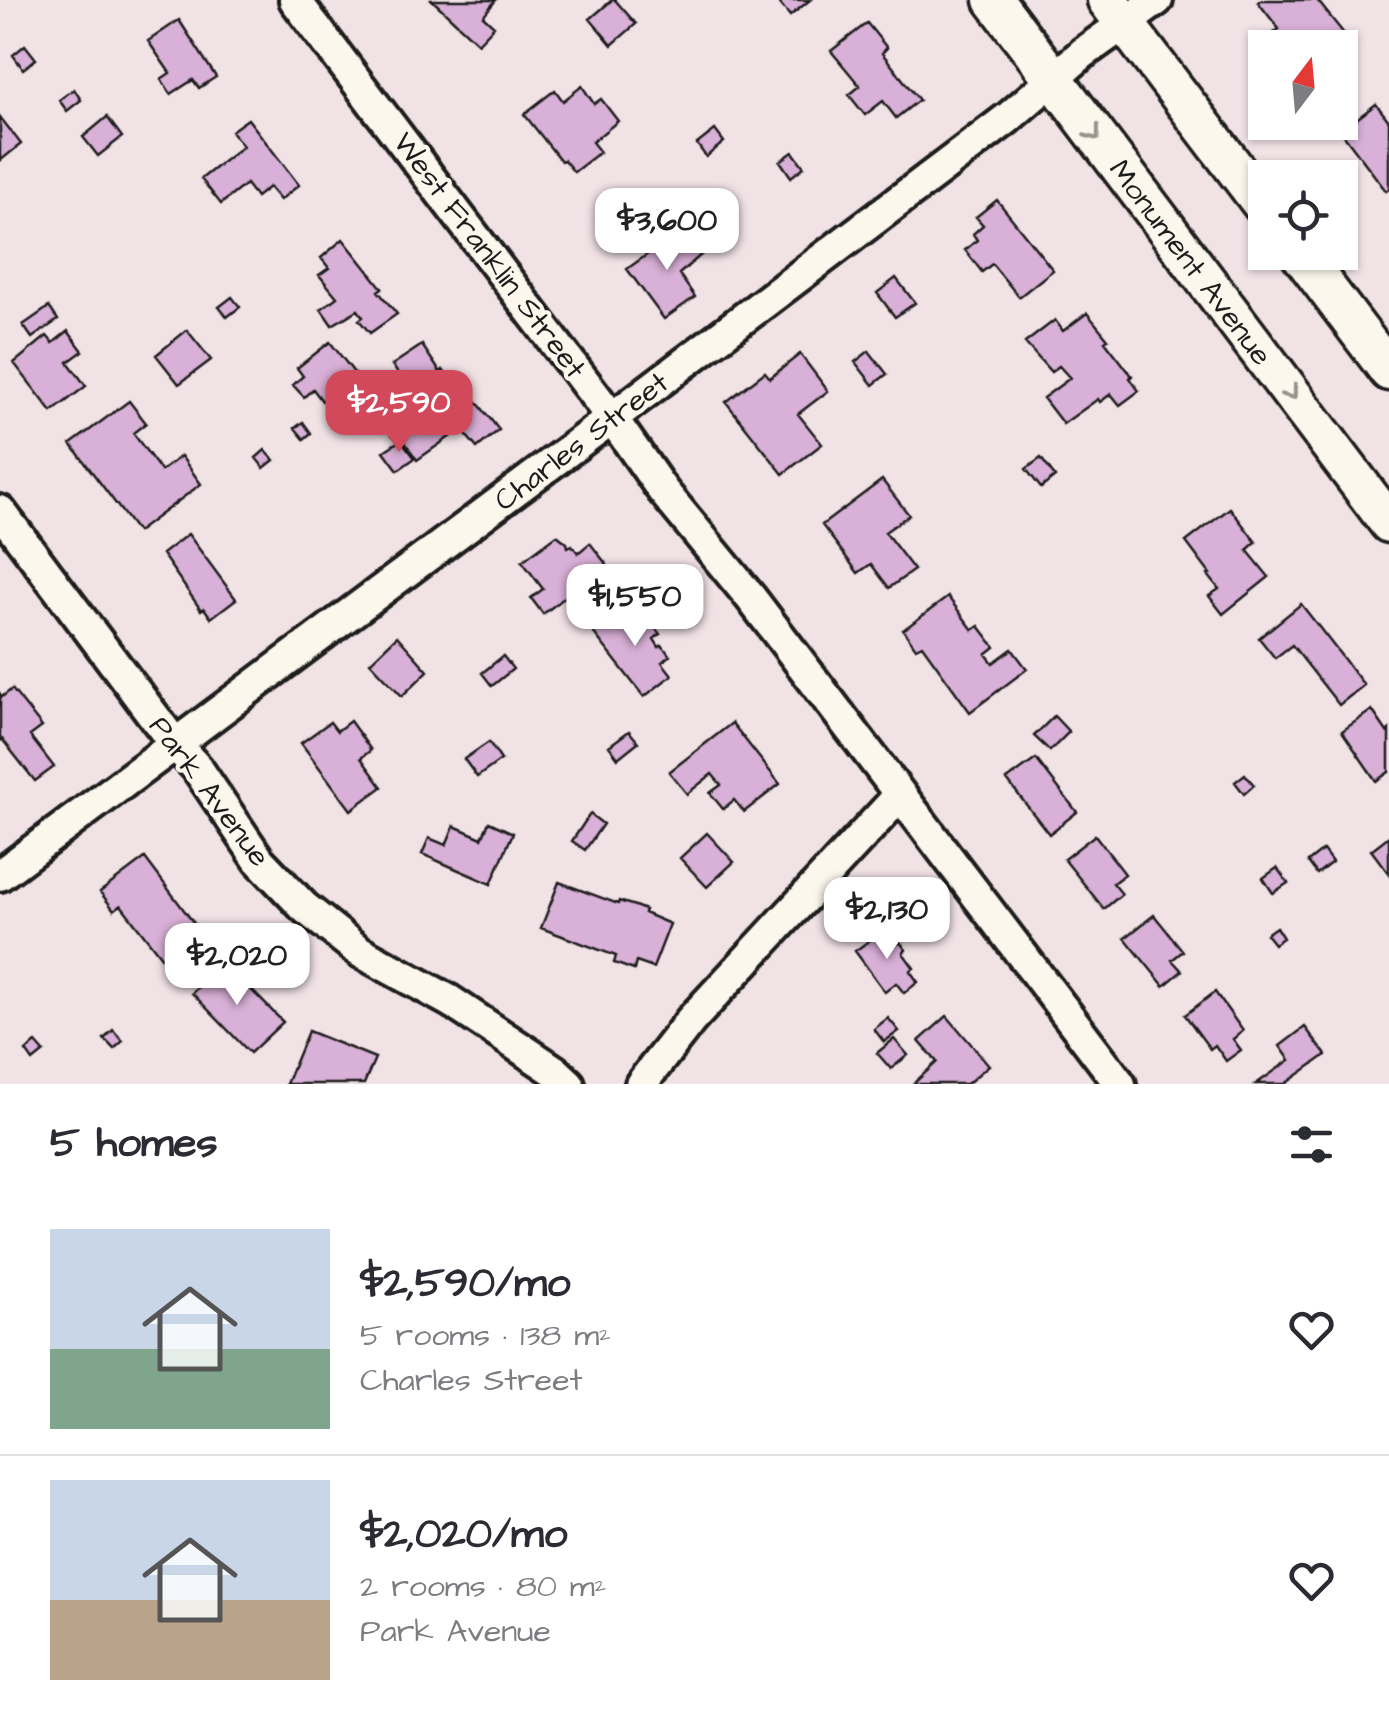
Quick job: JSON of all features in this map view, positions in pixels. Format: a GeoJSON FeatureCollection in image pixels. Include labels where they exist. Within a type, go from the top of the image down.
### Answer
{"type":"FeatureCollection","features":[{"type":"Feature","properties":{"kind":"street","name":"West Franklin Street"},"geometry":{"type":"LineString","coordinates":[[295,0],[663,491],[751,598],[1120,1084]]}},
{"type":"Feature","properties":{"kind":"street","name":"Monument Avenue"},"geometry":{"type":"LineString","coordinates":[[994,0],[1389,523]]}},
{"type":"Feature","properties":{"kind":"street","name":"Charles Street"},"geometry":{"type":"LineString","coordinates":[[0,875],[1008,118],[1116,12],[1157,0]]}},
{"type":"Feature","properties":{"kind":"street"},"geometry":{"type":"LineString","coordinates":[[1116,12],[1248,186]]}},
{"type":"Feature","properties":{"kind":"street"},"geometry":{"type":"LineString","coordinates":[[1313,270],[1389,371]]}},
{"type":"Feature","properties":{"kind":"street","name":"Park Avenue"},"geometry":{"type":"LineString","coordinates":[[0,512],[197,768],[260,860],[304,908],[360,951],[450,1002],[556,1071],[569,1084]]}},
{"type":"Feature","properties":{"kind":"street"},"geometry":{"type":"LineString","coordinates":[[640,1084],[690,1020],[900,796]]}},
{"type":"Feature","properties":{"kind":"building"},"geometry":{"type":"Polygon","coordinates":[[[432,0],[496,0],[483,16],[494,26],[478,43],[432,0]]]}},
{"type":"Feature","properties":{"kind":"building"},"geometry":{"type":"Polygon","coordinates":[[[612,0],[636,24],[612,45],[590,19],[612,0]]]}},
{"type":"Feature","properties":{"kind":"building"},"geometry":{"type":"Polygon","coordinates":[[[777,0],[810,0],[790,16],[777,0]]]}},
{"type":"Feature","properties":{"kind":"building"},"geometry":{"type":"Polygon","coordinates":[[[1317,0],[1341,30],[1278,30],[1258,2],[1317,0]]]}},
{"type":"Feature","properties":{"kind":"building"},"geometry":{"type":"Polygon","coordinates":[[[179,20],[216,77],[199,88],[193,80],[171,94],[161,79],[170,73],[148,41],[179,20]]]}},
{"type":"Feature","properties":{"kind":"building"},"geometry":{"type":"Polygon","coordinates":[[[867,23],[887,48],[882,53],[919,100],[896,118],[883,101],[865,115],[849,95],[860,86],[831,51],[867,23]]]}},
{"type":"Feature","properties":{"kind":"building"},"geometry":{"type":"Polygon","coordinates":[[[25,45],[36,59],[23,69],[13,55],[25,45]]]}},
{"type":"Feature","properties":{"kind":"building"},"geometry":{"type":"Polygon","coordinates":[[[582,86],[594,104],[601,99],[618,121],[592,142],[600,152],[574,172],[524,114],[555,90],[563,101],[582,86]]]}},
{"type":"Feature","properties":{"kind":"building"},"geometry":{"type":"Polygon","coordinates":[[[74,89],[81,100],[67,111],[59,100],[74,89]]]}},
{"type":"Feature","properties":{"kind":"building"},"geometry":{"type":"Polygon","coordinates":[[[1376,104],[1389,121],[1386,191],[1348,140],[1358,140],[1358,118],[1376,104]]]}},
{"type":"Feature","properties":{"kind":"building"},"geometry":{"type":"Polygon","coordinates":[[[0,117],[21,144],[0,161],[0,117]]]}},
{"type":"Feature","properties":{"kind":"building"},"geometry":{"type":"Polygon","coordinates":[[[107,117],[122,137],[98,156],[83,137],[107,117]]]}},
{"type":"Feature","properties":{"kind":"building"},"geometry":{"type":"Polygon","coordinates":[[[248,119],[299,185],[280,200],[269,187],[256,197],[246,184],[221,204],[201,179],[243,146],[231,131],[248,119]]]}},
{"type":"Feature","properties":{"kind":"building"},"geometry":{"type":"Polygon","coordinates":[[[715,130],[724,142],[706,157],[697,144],[715,130]]]}},
{"type":"Feature","properties":{"kind":"building"},"geometry":{"type":"Polygon","coordinates":[[[793,152],[804,167],[791,177],[780,161],[793,152]]]}},
{"type":"Feature","properties":{"kind":"building"},"geometry":{"type":"Polygon","coordinates":[[[997,200],[1053,270],[1019,297],[992,264],[982,272],[965,250],[977,240],[973,234],[983,225],[976,217],[997,200]]]}},
{"type":"Feature","properties":{"kind":"building"},"geometry":{"type":"Polygon","coordinates":[[[684,228],[702,254],[679,274],[695,297],[664,319],[627,269],[684,228]]]}},
{"type":"Feature","properties":{"kind":"building"},"geometry":{"type":"Polygon","coordinates":[[[343,239],[382,288],[378,291],[397,314],[370,333],[359,320],[363,317],[358,310],[332,325],[321,309],[337,297],[319,275],[329,268],[321,258],[343,239]]]}},
{"type":"Feature","properties":{"kind":"building"},"geometry":{"type":"Polygon","coordinates":[[[896,278],[915,303],[895,317],[877,293],[896,278]]]}},
{"type":"Feature","properties":{"kind":"building"},"geometry":{"type":"Polygon","coordinates":[[[232,297],[240,307],[227,317],[219,307],[232,297]]]}},
{"type":"Feature","properties":{"kind":"building"},"geometry":{"type":"Polygon","coordinates":[[[49,307],[58,320],[32,338],[23,325],[49,307]]]}},
{"type":"Feature","properties":{"kind":"building"},"geometry":{"type":"Polygon","coordinates":[[[1087,313],[1108,339],[1105,341],[1139,391],[1120,405],[1111,394],[1100,402],[1098,399],[1063,424],[1043,398],[1070,378],[1059,366],[1051,372],[1025,343],[1055,320],[1063,331],[1087,313]]]}},
{"type":"Feature","properties":{"kind":"building"},"geometry":{"type":"Polygon","coordinates":[[[187,330],[211,360],[179,384],[156,355],[187,330]]]}},
{"type":"Feature","properties":{"kind":"building"},"geometry":{"type":"Polygon","coordinates":[[[68,331],[83,351],[68,362],[86,386],[52,412],[14,363],[47,336],[53,343],[68,331]]]}},
{"type":"Feature","properties":{"kind":"building"},"geometry":{"type":"Polygon","coordinates":[[[330,342],[355,374],[322,401],[313,389],[304,397],[293,385],[303,376],[297,368],[330,342]]]}},
{"type":"Feature","properties":{"kind":"building"},"geometry":{"type":"Polygon","coordinates":[[[422,345],[469,408],[477,402],[499,430],[477,448],[461,429],[417,460],[402,438],[419,427],[414,422],[393,436],[383,421],[403,407],[400,402],[412,394],[392,365],[422,345]]]}},
{"type":"Feature","properties":{"kind":"building"},"geometry":{"type":"Polygon","coordinates":[[[869,351],[887,374],[873,385],[855,362],[869,351]]]}},
{"type":"Feature","properties":{"kind":"building"},"geometry":{"type":"Polygon","coordinates":[[[800,354],[828,391],[798,414],[822,444],[783,474],[726,402],[765,372],[770,378],[800,354]]]}},
{"type":"Feature","properties":{"kind":"building"},"geometry":{"type":"Polygon","coordinates":[[[129,401],[146,423],[133,433],[161,471],[181,456],[201,484],[137,532],[71,444],[129,401]]]}},
{"type":"Feature","properties":{"kind":"building"},"geometry":{"type":"Polygon","coordinates":[[[303,422],[311,433],[304,439],[295,428],[303,422]]]}},
{"type":"Feature","properties":{"kind":"building"},"geometry":{"type":"Polygon","coordinates":[[[401,440],[415,458],[398,470],[384,451],[401,440]]]}},
{"type":"Feature","properties":{"kind":"building"},"geometry":{"type":"Polygon","coordinates":[[[265,450],[274,460],[264,468],[256,458],[265,450]]]}},
{"type":"Feature","properties":{"kind":"building"},"geometry":{"type":"Polygon","coordinates":[[[1041,458],[1055,477],[1041,488],[1026,469],[1041,458]]]}},
{"type":"Feature","properties":{"kind":"building"},"geometry":{"type":"Polygon","coordinates":[[[882,480],[909,515],[885,532],[914,570],[889,588],[871,564],[858,573],[822,525],[882,480]]]}},
{"type":"Feature","properties":{"kind":"building"},"geometry":{"type":"Polygon","coordinates":[[[1230,508],[1256,542],[1247,550],[1269,577],[1223,614],[1209,596],[1219,589],[1186,542],[1230,508]]]}},
{"type":"Feature","properties":{"kind":"building"},"geometry":{"type":"Polygon","coordinates":[[[188,534],[236,599],[211,618],[204,608],[201,610],[162,554],[188,534]]]}},
{"type":"Feature","properties":{"kind":"building"},"geometry":{"type":"Polygon","coordinates":[[[557,535],[578,553],[590,543],[607,565],[543,614],[531,598],[543,589],[522,561],[557,535]]]}},
{"type":"Feature","properties":{"kind":"building"},"geometry":{"type":"Polygon","coordinates":[[[948,597],[973,630],[979,626],[995,647],[986,654],[993,663],[1012,649],[1027,669],[970,712],[922,645],[916,648],[903,630],[948,597]]]}},
{"type":"Feature","properties":{"kind":"building"},"geometry":{"type":"Polygon","coordinates":[[[629,604],[660,634],[654,639],[670,656],[662,662],[672,675],[644,697],[593,632],[629,604]]]}},
{"type":"Feature","properties":{"kind":"building"},"geometry":{"type":"Polygon","coordinates":[[[1301,604],[1364,685],[1339,705],[1292,645],[1275,658],[1259,638],[1301,604]]]}},
{"type":"Feature","properties":{"kind":"building"},"geometry":{"type":"Polygon","coordinates":[[[397,636],[428,671],[402,696],[370,662],[397,636]]]}},
{"type":"Feature","properties":{"kind":"building"},"geometry":{"type":"Polygon","coordinates":[[[503,656],[513,669],[492,686],[482,673],[503,656]]]}},
{"type":"Feature","properties":{"kind":"building"},"geometry":{"type":"Polygon","coordinates":[[[12,689],[42,727],[30,736],[54,767],[35,781],[0,741],[0,694],[2,697],[12,689]]]}},
{"type":"Feature","properties":{"kind":"building"},"geometry":{"type":"Polygon","coordinates":[[[1372,710],[1389,730],[1389,772],[1376,781],[1342,731],[1372,710]]]}},
{"type":"Feature","properties":{"kind":"building"},"geometry":{"type":"Polygon","coordinates":[[[1054,716],[1069,732],[1050,751],[1034,736],[1054,716]]]}},
{"type":"Feature","properties":{"kind":"building"},"geometry":{"type":"Polygon","coordinates":[[[350,721],[371,750],[361,758],[382,787],[351,810],[301,743],[330,722],[337,731],[350,721]]]}},
{"type":"Feature","properties":{"kind":"building"},"geometry":{"type":"Polygon","coordinates":[[[732,723],[780,784],[744,812],[734,800],[723,809],[710,793],[721,785],[712,774],[687,794],[669,772],[732,723]]]}},
{"type":"Feature","properties":{"kind":"building"},"geometry":{"type":"Polygon","coordinates":[[[629,731],[638,742],[618,758],[609,746],[629,731]]]}},
{"type":"Feature","properties":{"kind":"building"},"geometry":{"type":"Polygon","coordinates":[[[489,742],[501,760],[477,777],[464,759],[489,742]]]}},
{"type":"Feature","properties":{"kind":"building"},"geometry":{"type":"Polygon","coordinates":[[[1036,759],[1077,812],[1049,834],[1007,780],[1036,759]]]}},
{"type":"Feature","properties":{"kind":"building"},"geometry":{"type":"Polygon","coordinates":[[[1245,774],[1254,785],[1244,794],[1235,782],[1245,774]]]}},
{"type":"Feature","properties":{"kind":"building"},"geometry":{"type":"Polygon","coordinates":[[[590,814],[603,824],[585,850],[572,841],[590,814]]]}},
{"type":"Feature","properties":{"kind":"building"},"geometry":{"type":"Polygon","coordinates":[[[489,822],[513,833],[491,884],[422,854],[429,838],[446,845],[454,826],[482,838],[489,822]]]}},
{"type":"Feature","properties":{"kind":"building"},"geometry":{"type":"Polygon","coordinates":[[[707,833],[734,862],[707,887],[680,858],[707,833]]]}},
{"type":"Feature","properties":{"kind":"building"},"geometry":{"type":"Polygon","coordinates":[[[1095,835],[1125,874],[1113,883],[1122,894],[1104,909],[1064,859],[1095,835]]]}},
{"type":"Feature","properties":{"kind":"building"},"geometry":{"type":"Polygon","coordinates":[[[1389,836],[1389,874],[1371,850],[1389,836]]]}},
{"type":"Feature","properties":{"kind":"building"},"geometry":{"type":"Polygon","coordinates":[[[1323,850],[1332,862],[1317,874],[1308,862],[1323,850]]]}},
{"type":"Feature","properties":{"kind":"building"},"geometry":{"type":"Polygon","coordinates":[[[145,858],[199,930],[162,958],[121,905],[114,910],[100,892],[145,858]]]}},
{"type":"Feature","properties":{"kind":"building"},"geometry":{"type":"Polygon","coordinates":[[[1277,868],[1288,883],[1273,893],[1263,878],[1277,868]]]}},
{"type":"Feature","properties":{"kind":"building"},"geometry":{"type":"Polygon","coordinates":[[[559,882],[618,904],[619,901],[635,906],[670,924],[653,968],[636,962],[634,970],[614,963],[616,956],[541,928],[559,882]]]}},
{"type":"Feature","properties":{"kind":"building"},"geometry":{"type":"Polygon","coordinates":[[[1154,915],[1183,951],[1172,960],[1182,971],[1164,986],[1125,938],[1154,915]]]}},
{"type":"Feature","properties":{"kind":"building"},"geometry":{"type":"Polygon","coordinates":[[[1276,927],[1283,938],[1274,944],[1266,934],[1276,927]]]}},
{"type":"Feature","properties":{"kind":"building"},"geometry":{"type":"Polygon","coordinates":[[[885,929],[896,945],[900,942],[906,950],[903,953],[914,968],[910,971],[918,982],[904,993],[896,983],[885,992],[855,951],[885,929]]]}},
{"type":"Feature","properties":{"kind":"building"},"geometry":{"type":"Polygon","coordinates":[[[224,962],[283,1022],[250,1053],[192,993],[224,962]]]}},
{"type":"Feature","properties":{"kind":"building"},"geometry":{"type":"Polygon","coordinates":[[[1215,992],[1243,1031],[1233,1039],[1241,1050],[1226,1061],[1215,1045],[1210,1049],[1185,1015],[1215,992]]]}},
{"type":"Feature","properties":{"kind":"building"},"geometry":{"type":"Polygon","coordinates":[[[947,1016],[989,1065],[967,1084],[913,1084],[937,1062],[919,1041],[947,1016]]]}},
{"type":"Feature","properties":{"kind":"building"},"geometry":{"type":"Polygon","coordinates":[[[888,1018],[899,1031],[884,1042],[874,1029],[888,1018]]]}},
{"type":"Feature","properties":{"kind":"building"},"geometry":{"type":"Polygon","coordinates":[[[1305,1027],[1326,1055],[1285,1084],[1256,1084],[1290,1060],[1280,1046],[1305,1027]]]}},
{"type":"Feature","properties":{"kind":"building"},"geometry":{"type":"Polygon","coordinates":[[[113,1030],[123,1041],[114,1049],[104,1039],[113,1030]]]}},
{"type":"Feature","properties":{"kind":"building"},"geometry":{"type":"Polygon","coordinates":[[[308,1031],[375,1058],[364,1084],[286,1084],[308,1031]]]}},
{"type":"Feature","properties":{"kind":"building"},"geometry":{"type":"Polygon","coordinates":[[[894,1039],[908,1055],[891,1069],[877,1053],[894,1039]]]}},
{"type":"Feature","properties":{"kind":"building"},"geometry":{"type":"Polygon","coordinates":[[[36,1043],[44,1052],[33,1061],[26,1051],[36,1043]]]}}]}
